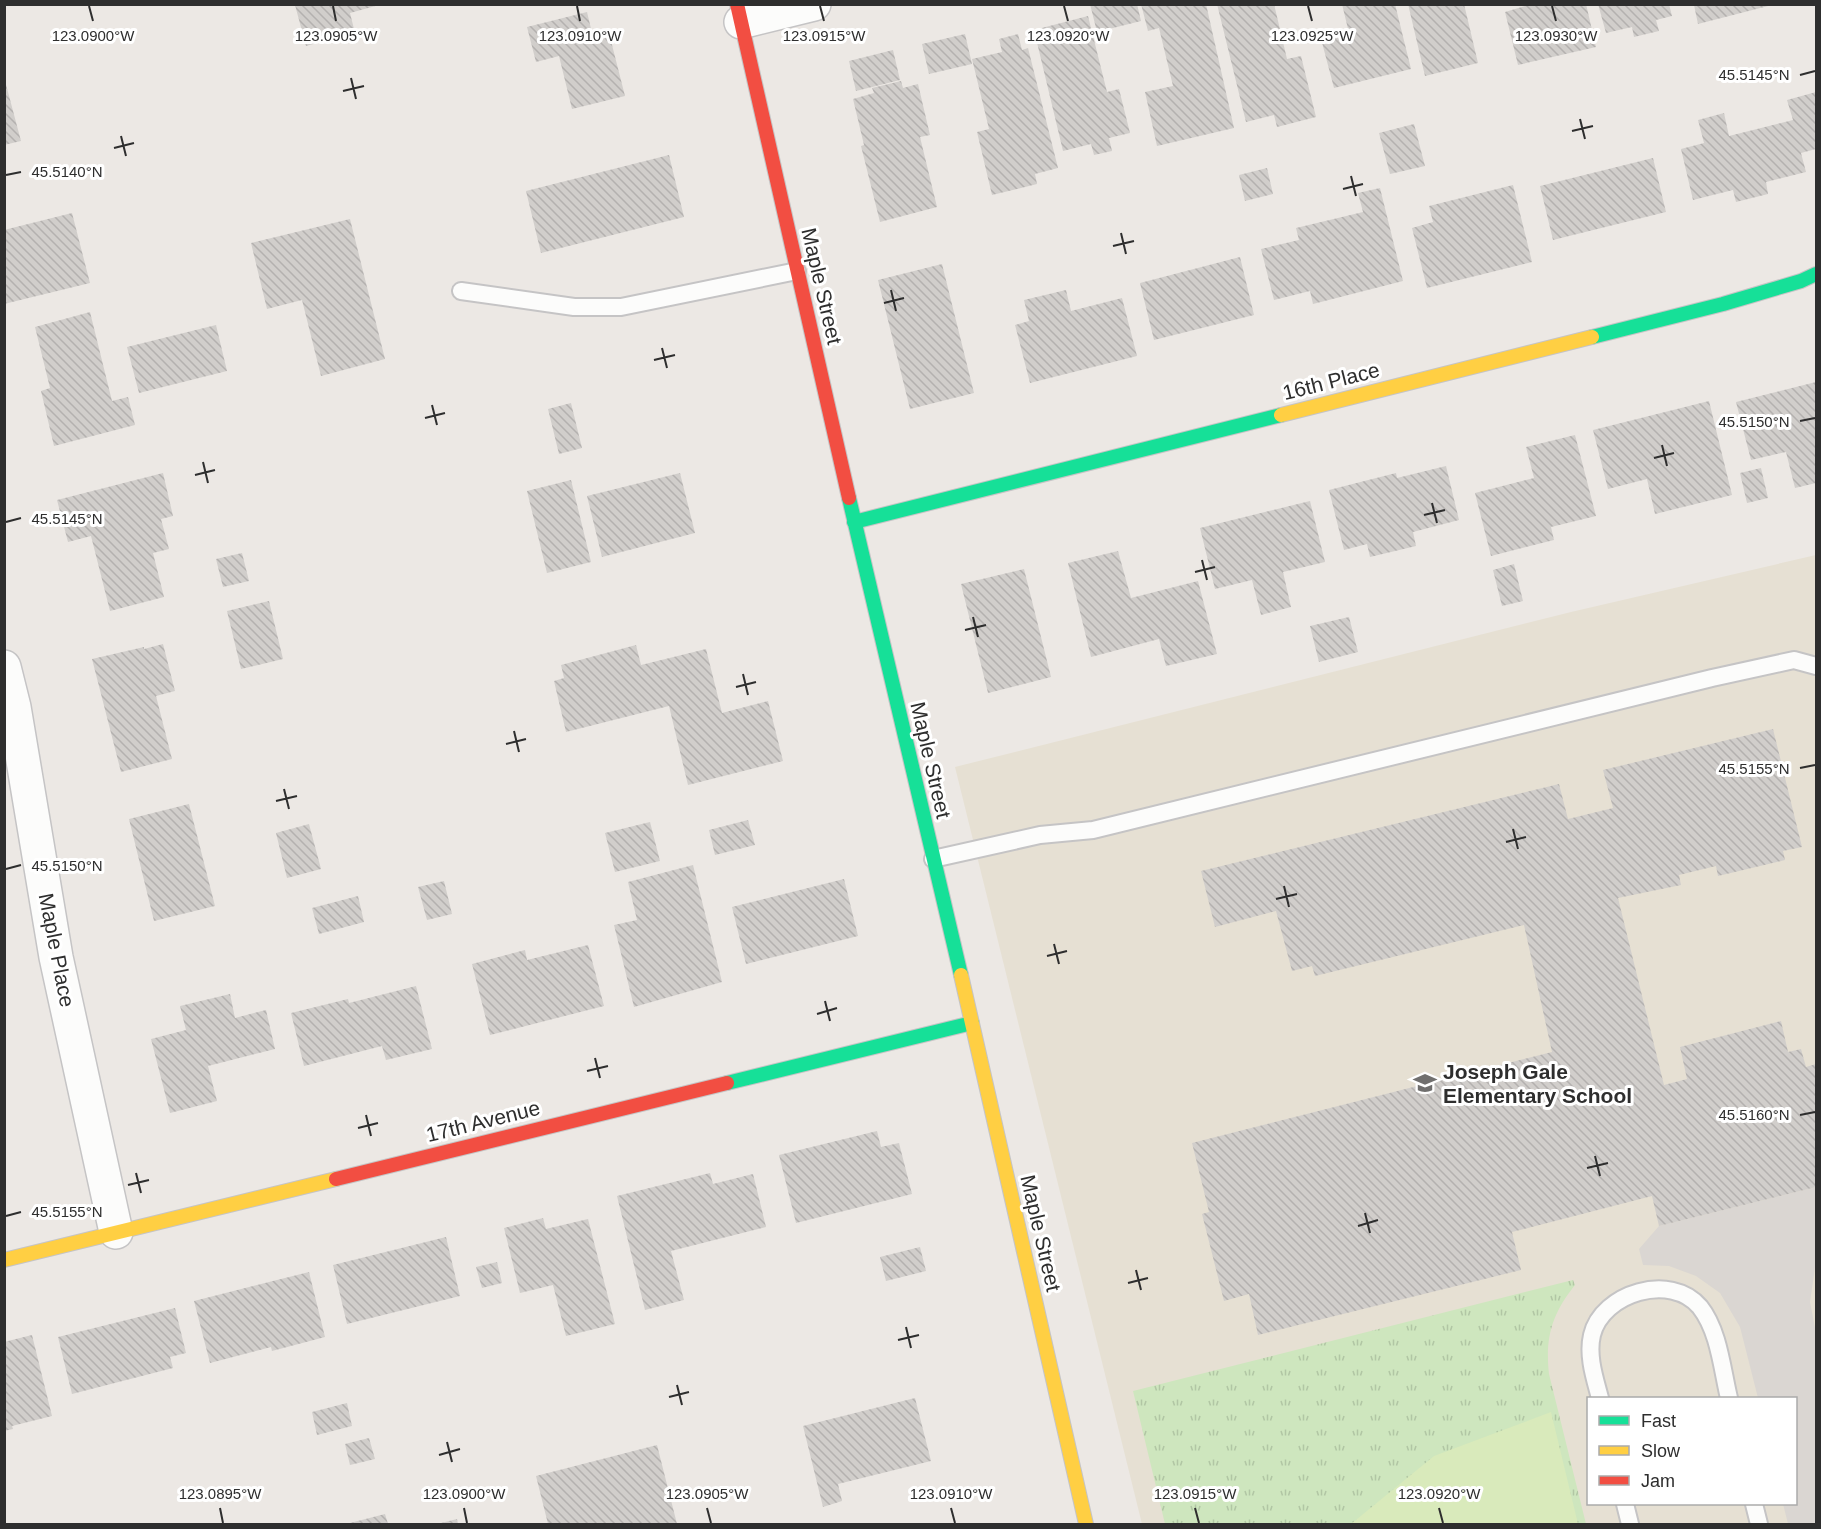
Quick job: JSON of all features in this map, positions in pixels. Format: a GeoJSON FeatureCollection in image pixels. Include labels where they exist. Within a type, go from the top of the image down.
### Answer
{"type":"FeatureCollection","features":[{"type":"Feature","properties":{"kind":"street"},"geometry":{"type":"LineString","coordinates":[[739,13],[814,4]]}},
{"type":"Feature","properties":{"kind":"street","name":"Maple Street"},"geometry":{"type":"LineString","coordinates":[[739,13],[854,522],[972,1023],[1086,1524]]}},
{"type":"Feature","properties":{"kind":"street","name":"16th Place"},"geometry":{"type":"LineString","coordinates":[[854,522],[1723,304],[1801,281],[1816,274]]}},
{"type":"Feature","properties":{"kind":"street","name":"Maple Place"},"geometry":{"type":"LineString","coordinates":[[4,667],[14,707],[56,957],[116,1232]]}},
{"type":"Feature","properties":{"kind":"street","name":"17th Avenue"},"geometry":{"type":"LineString","coordinates":[[4,1260],[972,1023]]}},
{"type":"Feature","properties":{"kind":"lane"},"geometry":{"type":"LineString","coordinates":[[460,291],[574,307],[621,307],[797,272]]}},
{"type":"Feature","properties":{"kind":"lane"},"geometry":{"type":"LineString","coordinates":[[933,859],[1040,834],[1093,830],[1712,678],[1794,660],[1816,666]]}},
{"type":"Feature","properties":{"kind":"lane"},"geometry":{"type":"LineString","coordinates":[[1600,1397],[1590,1356],[1592,1335],[1601,1315],[1614,1303],[1631,1294],[1652,1290],[1674,1292],[1687,1297],[1699,1307],[1714,1336],[1729,1397]]}},
{"type":"Feature","properties":{"kind":"lane"},"geometry":{"type":"LineString","coordinates":[[1625,1505],[1630,1524]]}},
{"type":"Feature","properties":{"kind":"lane"},"geometry":{"type":"LineString","coordinates":[[1754,1505],[1759,1524]]}},
{"type":"Feature","properties":{"kind":"shaded area","name":"Joseph Gale Elementary School"},"geometry":{"type":"Polygon","coordinates":[[[1816,555],[1816,1524],[1142,1524],[955,767],[1571,612],[1816,555]]]}},
{"type":"Feature","properties":{"kind":"shaded area"},"geometry":{"type":"Polygon","coordinates":[[[1816,1187],[1816,1261],[1810,1302],[1816,1333],[1816,1524],[1788,1524],[1783,1505],[1797,1505],[1797,1397],[1758,1397],[1740,1327],[1720,1293],[1696,1276],[1669,1266],[1643,1265],[1639,1249],[1659,1226],[1816,1187]]]}},
{"type":"Feature","properties":{"kind":"green space"},"geometry":{"type":"Polygon","coordinates":[[[1573,1280],[1575,1285],[1561,1306],[1552,1326],[1548,1361],[1549,1374],[1586,1524],[1165,1524],[1133,1391],[1573,1280]]]}},
{"type":"Feature","properties":{"kind":"green space"},"geometry":{"type":"Polygon","coordinates":[[[1551,1412],[1578,1524],[1351,1524],[1434,1456],[1551,1412]]]}},
{"type":"Feature","properties":{"kind":"building"},"geometry":{"type":"Polygon","coordinates":[[[1090,4],[1137,4],[1141,21],[1097,32],[1090,4]]]}},
{"type":"Feature","properties":{"kind":"building"},"geometry":{"type":"Polygon","coordinates":[[[1141,4],[1206,4],[1234,128],[1157,146],[1145,92],[1173,86],[1159,28],[1148,31],[1141,4]]]}},
{"type":"Feature","properties":{"kind":"building"},"geometry":{"type":"Polygon","coordinates":[[[1217,4],[1274,4],[1287,59],[1301,56],[1316,117],[1277,127],[1274,115],[1246,122],[1217,4]]]}},
{"type":"Feature","properties":{"kind":"building"},"geometry":{"type":"Polygon","coordinates":[[[1342,4],[1395,4],[1411,69],[1334,88],[1320,35],[1348,29],[1342,4]]]}},
{"type":"Feature","properties":{"kind":"building"},"geometry":{"type":"Polygon","coordinates":[[[1408,4],[1464,4],[1478,63],[1425,76],[1408,4]]]}},
{"type":"Feature","properties":{"kind":"building"},"geometry":{"type":"Polygon","coordinates":[[[1532,4],[1586,4],[1596,47],[1518,65],[1505,12],[1532,4]]]}},
{"type":"Feature","properties":{"kind":"building"},"geometry":{"type":"Polygon","coordinates":[[[1598,4],[1669,4],[1672,16],[1656,20],[1659,31],[1634,37],[1632,27],[1606,33],[1598,4]]]}},
{"type":"Feature","properties":{"kind":"building"},"geometry":{"type":"Polygon","coordinates":[[[295,5],[379,5],[350,13],[355,33],[306,46],[295,5]]]}},
{"type":"Feature","properties":{"kind":"building"},"geometry":{"type":"Polygon","coordinates":[[[1694,5],[1772,5],[1698,24],[1694,5]]]}},
{"type":"Feature","properties":{"kind":"building"},"geometry":{"type":"Polygon","coordinates":[[[587,12],[594,41],[610,37],[625,96],[572,109],[559,56],[536,62],[527,27],[587,12]]]}},
{"type":"Feature","properties":{"kind":"building"},"geometry":{"type":"Polygon","coordinates":[[[1088,16],[1107,92],[1119,89],[1130,133],[1109,138],[1112,151],[1094,155],[1091,144],[1063,151],[1034,30],[1088,16]]]}},
{"type":"Feature","properties":{"kind":"building"},"geometry":{"type":"Polygon","coordinates":[[[965,34],[972,64],[929,74],[922,44],[965,34]]]}},
{"type":"Feature","properties":{"kind":"building"},"geometry":{"type":"Polygon","coordinates":[[[1018,34],[1022,50],[1028,48],[1058,168],[1035,174],[1037,184],[992,195],[977,132],[989,129],[972,59],[1002,52],[999,39],[1018,34]]]}},
{"type":"Feature","properties":{"kind":"building"},"geometry":{"type":"Polygon","coordinates":[[[893,50],[900,80],[856,91],[849,61],[893,50]]]}},
{"type":"Feature","properties":{"kind":"building"},"geometry":{"type":"Polygon","coordinates":[[[4,77],[21,141],[4,145],[4,77]]]}},
{"type":"Feature","properties":{"kind":"building"},"geometry":{"type":"Polygon","coordinates":[[[901,81],[903,88],[918,84],[930,135],[920,137],[937,207],[880,222],[861,146],[864,145],[853,99],[874,93],[872,88],[901,81]]]}},
{"type":"Feature","properties":{"kind":"building"},"geometry":{"type":"Polygon","coordinates":[[[1816,92],[1816,149],[1801,153],[1806,172],[1766,182],[1768,194],[1736,202],[1733,190],[1693,200],[1681,149],[1704,143],[1698,120],[1724,113],[1729,136],[1793,120],[1787,100],[1816,92]]]}},
{"type":"Feature","properties":{"kind":"building"},"geometry":{"type":"Polygon","coordinates":[[[1414,124],[1425,166],[1390,174],[1379,133],[1414,124]]]}},
{"type":"Feature","properties":{"kind":"building"},"geometry":{"type":"Polygon","coordinates":[[[669,155],[684,217],[541,253],[526,191],[669,155]]]}},
{"type":"Feature","properties":{"kind":"building"},"geometry":{"type":"Polygon","coordinates":[[[1653,158],[1666,212],[1553,240],[1540,186],[1653,158]]]}},
{"type":"Feature","properties":{"kind":"building"},"geometry":{"type":"Polygon","coordinates":[[[1267,168],[1273,194],[1245,201],[1239,175],[1267,168]]]}},
{"type":"Feature","properties":{"kind":"building"},"geometry":{"type":"Polygon","coordinates":[[[1513,185],[1532,262],[1427,288],[1412,228],[1433,222],[1429,206],[1513,185]]]}},
{"type":"Feature","properties":{"kind":"building"},"geometry":{"type":"Polygon","coordinates":[[[1380,188],[1403,281],[1313,304],[1310,291],[1274,300],[1261,249],[1299,240],[1296,228],[1363,212],[1358,193],[1380,188]]]}},
{"type":"Feature","properties":{"kind":"building"},"geometry":{"type":"Polygon","coordinates":[[[72,213],[90,283],[4,304],[4,230],[72,213]]]}},
{"type":"Feature","properties":{"kind":"building"},"geometry":{"type":"Polygon","coordinates":[[[350,219],[385,359],[321,376],[302,300],[267,309],[251,243],[350,219]]]}},
{"type":"Feature","properties":{"kind":"building"},"geometry":{"type":"Polygon","coordinates":[[[1240,257],[1254,315],[1154,340],[1140,283],[1240,257]]]}},
{"type":"Feature","properties":{"kind":"building"},"geometry":{"type":"Polygon","coordinates":[[[942,264],[974,393],[910,409],[878,280],[942,264]]]}},
{"type":"Feature","properties":{"kind":"building"},"geometry":{"type":"Polygon","coordinates":[[[1066,290],[1071,311],[1122,298],[1137,356],[1030,383],[1015,325],[1029,321],[1024,300],[1066,290]]]}},
{"type":"Feature","properties":{"kind":"building"},"geometry":{"type":"Polygon","coordinates":[[[90,312],[112,401],[128,397],[135,425],[54,446],[41,391],[50,388],[35,327],[90,312]]]}},
{"type":"Feature","properties":{"kind":"building"},"geometry":{"type":"Polygon","coordinates":[[[216,325],[227,371],[139,393],[127,347],[216,325]]]}},
{"type":"Feature","properties":{"kind":"building"},"geometry":{"type":"Polygon","coordinates":[[[1816,382],[1816,483],[1795,488],[1786,452],[1751,460],[1736,402],[1816,382]]]}},
{"type":"Feature","properties":{"kind":"building"},"geometry":{"type":"Polygon","coordinates":[[[1709,401],[1732,495],[1655,514],[1647,479],[1608,489],[1593,430],[1709,401]]]}},
{"type":"Feature","properties":{"kind":"building"},"geometry":{"type":"Polygon","coordinates":[[[571,403],[582,448],[559,454],[548,409],[571,403]]]}},
{"type":"Feature","properties":{"kind":"building"},"geometry":{"type":"Polygon","coordinates":[[[1575,435],[1596,516],[1551,527],[1554,540],[1491,556],[1475,493],[1534,478],[1526,447],[1575,435]]]}},
{"type":"Feature","properties":{"kind":"building"},"geometry":{"type":"Polygon","coordinates":[[[1446,466],[1459,520],[1413,532],[1416,546],[1370,557],[1367,544],[1344,550],[1329,490],[1396,473],[1397,478],[1446,466]]]}},
{"type":"Feature","properties":{"kind":"building"},"geometry":{"type":"Polygon","coordinates":[[[1761,468],[1768,498],[1747,503],[1740,473],[1761,468]]]}},
{"type":"Feature","properties":{"kind":"building"},"geometry":{"type":"Polygon","coordinates":[[[163,473],[173,516],[161,519],[169,549],[153,553],[164,597],[110,611],[91,536],[68,542],[57,500],[163,473]]]}},
{"type":"Feature","properties":{"kind":"building"},"geometry":{"type":"Polygon","coordinates":[[[680,473],[695,533],[602,557],[587,496],[680,473]]]}},
{"type":"Feature","properties":{"kind":"building"},"geometry":{"type":"Polygon","coordinates":[[[571,480],[591,562],[547,573],[527,491],[571,480]]]}},
{"type":"Feature","properties":{"kind":"building"},"geometry":{"type":"Polygon","coordinates":[[[1310,501],[1325,562],[1283,572],[1291,607],[1261,615],[1252,580],[1215,589],[1200,528],[1310,501]]]}},
{"type":"Feature","properties":{"kind":"building"},"geometry":{"type":"Polygon","coordinates":[[[1118,551],[1131,598],[1198,581],[1217,654],[1166,666],[1159,639],[1091,657],[1068,563],[1118,551]]]}},
{"type":"Feature","properties":{"kind":"building"},"geometry":{"type":"Polygon","coordinates":[[[242,553],[249,581],[223,587],[216,559],[242,553]]]}},
{"type":"Feature","properties":{"kind":"building"},"geometry":{"type":"Polygon","coordinates":[[[1514,564],[1523,601],[1502,606],[1493,570],[1514,564]]]}},
{"type":"Feature","properties":{"kind":"building"},"geometry":{"type":"Polygon","coordinates":[[[1024,569],[1051,677],[988,693],[961,584],[1024,569]]]}},
{"type":"Feature","properties":{"kind":"building"},"geometry":{"type":"Polygon","coordinates":[[[269,601],[283,659],[241,669],[227,611],[269,601]]]}},
{"type":"Feature","properties":{"kind":"building"},"geometry":{"type":"Polygon","coordinates":[[[1349,617],[1358,652],[1319,662],[1310,626],[1349,617]]]}},
{"type":"Feature","properties":{"kind":"building"},"geometry":{"type":"Polygon","coordinates":[[[163,644],[175,691],[156,696],[172,759],[121,772],[92,659],[163,644]]]}},
{"type":"Feature","properties":{"kind":"building"},"geometry":{"type":"Polygon","coordinates":[[[636,645],[641,665],[706,649],[722,713],[768,701],[783,761],[688,785],[669,706],[566,732],[554,681],[564,678],[561,665],[636,645]]]}},
{"type":"Feature","properties":{"kind":"building"},"geometry":{"type":"Polygon","coordinates":[[[1773,729],[1802,847],[1783,851],[1785,860],[1718,876],[1716,866],[1679,875],[1681,885],[1618,898],[1664,1085],[1687,1079],[1680,1047],[1781,1021],[1788,1052],[1801,1049],[1806,1067],[1816,1064],[1816,1187],[1659,1226],[1652,1196],[1512,1232],[1521,1270],[1258,1335],[1249,1294],[1224,1301],[1202,1214],[1209,1212],[1192,1143],[1552,1052],[1524,925],[1315,976],[1312,966],[1292,971],[1276,911],[1215,927],[1201,871],[1559,784],[1568,819],[1613,808],[1603,770],[1773,729]]]}},
{"type":"Feature","properties":{"kind":"building"},"geometry":{"type":"Polygon","coordinates":[[[189,804],[215,906],[154,921],[129,819],[189,804]]]}},
{"type":"Feature","properties":{"kind":"building"},"geometry":{"type":"Polygon","coordinates":[[[748,820],[755,845],[715,855],[709,830],[748,820]]]}},
{"type":"Feature","properties":{"kind":"building"},"geometry":{"type":"Polygon","coordinates":[[[650,822],[660,861],[615,872],[605,833],[650,822]]]}},
{"type":"Feature","properties":{"kind":"building"},"geometry":{"type":"Polygon","coordinates":[[[309,824],[321,869],[287,878],[276,833],[309,824]]]}},
{"type":"Feature","properties":{"kind":"building"},"geometry":{"type":"Polygon","coordinates":[[[693,865],[722,982],[634,1007],[614,925],[637,920],[628,882],[693,865]]]}},
{"type":"Feature","properties":{"kind":"building"},"geometry":{"type":"Polygon","coordinates":[[[844,879],[858,936],[746,964],[732,907],[844,879]]]}},
{"type":"Feature","properties":{"kind":"building"},"geometry":{"type":"Polygon","coordinates":[[[444,881],[452,914],[427,920],[418,887],[444,881]]]}},
{"type":"Feature","properties":{"kind":"building"},"geometry":{"type":"Polygon","coordinates":[[[358,896],[364,922],[319,934],[312,908],[358,896]]]}},
{"type":"Feature","properties":{"kind":"building"},"geometry":{"type":"Polygon","coordinates":[[[588,945],[604,1006],[490,1035],[472,964],[525,950],[527,960],[588,945]]]}},
{"type":"Feature","properties":{"kind":"building"},"geometry":{"type":"Polygon","coordinates":[[[416,986],[432,1049],[386,1060],[382,1046],[304,1066],[291,1013],[348,999],[349,1003],[416,986]]]}},
{"type":"Feature","properties":{"kind":"building"},"geometry":{"type":"Polygon","coordinates":[[[230,994],[235,1018],[266,1010],[275,1049],[208,1066],[217,1101],[170,1113],[151,1039],[186,1030],[180,1006],[230,994]]]}},
{"type":"Feature","properties":{"kind":"building"},"geometry":{"type":"Polygon","coordinates":[[[877,1131],[881,1147],[899,1143],[912,1194],[796,1223],[779,1155],[877,1131]]]}},
{"type":"Feature","properties":{"kind":"building"},"geometry":{"type":"Polygon","coordinates":[[[710,1173],[713,1184],[753,1174],[766,1227],[671,1251],[684,1300],[645,1310],[617,1196],[710,1173]]]}},
{"type":"Feature","properties":{"kind":"building"},"geometry":{"type":"Polygon","coordinates":[[[543,1218],[546,1229],[588,1219],[615,1324],[566,1336],[553,1285],[520,1293],[504,1228],[543,1218]]]}},
{"type":"Feature","properties":{"kind":"building"},"geometry":{"type":"Polygon","coordinates":[[[446,1237],[460,1296],[347,1324],[333,1265],[446,1237]]]}},
{"type":"Feature","properties":{"kind":"building"},"geometry":{"type":"Polygon","coordinates":[[[920,1247],[926,1271],[886,1281],[880,1257],[920,1247]]]}},
{"type":"Feature","properties":{"kind":"building"},"geometry":{"type":"Polygon","coordinates":[[[497,1262],[502,1283],[482,1288],[476,1267],[497,1262]]]}},
{"type":"Feature","properties":{"kind":"building"},"geometry":{"type":"Polygon","coordinates":[[[309,1272],[325,1337],[272,1351],[271,1347],[210,1363],[194,1301],[309,1272]]]}},
{"type":"Feature","properties":{"kind":"building"},"geometry":{"type":"Polygon","coordinates":[[[175,1308],[186,1353],[170,1357],[173,1368],[72,1394],[58,1337],[175,1308]]]}},
{"type":"Feature","properties":{"kind":"building"},"geometry":{"type":"Polygon","coordinates":[[[32,1335],[52,1416],[12,1426],[13,1429],[4,1431],[4,1342],[32,1335]]]}},
{"type":"Feature","properties":{"kind":"building"},"geometry":{"type":"Polygon","coordinates":[[[915,1398],[931,1461],[838,1484],[842,1501],[823,1507],[803,1426],[915,1398]]]}},
{"type":"Feature","properties":{"kind":"building"},"geometry":{"type":"Polygon","coordinates":[[[347,1403],[352,1426],[317,1435],[312,1412],[347,1403]]]}},
{"type":"Feature","properties":{"kind":"building"},"geometry":{"type":"Polygon","coordinates":[[[369,1438],[375,1459],[350,1465],[345,1444],[369,1438]]]}},
{"type":"Feature","properties":{"kind":"building"},"geometry":{"type":"Polygon","coordinates":[[[657,1445],[677,1524],[548,1524],[536,1476],[657,1445]]]}},
{"type":"Feature","properties":{"kind":"building"},"geometry":{"type":"Polygon","coordinates":[[[385,1514],[388,1524],[346,1524],[385,1514]]]}},
{"type":"Feature","properties":{"kind":"building"},"geometry":{"type":"Polygon","coordinates":[[[457,1519],[458,1524],[437,1524],[457,1519]]]}},
{"type":"Feature","properties":{"kind":"traffic: fast"},"geometry":{"type":"LineString","coordinates":[[1592,337],[1723,304],[1801,281],[1816,274]]}},
{"type":"Feature","properties":{"kind":"traffic: fast"},"geometry":{"type":"LineString","coordinates":[[854,522],[1281,415]]}},
{"type":"Feature","properties":{"kind":"traffic: fast"},"geometry":{"type":"LineString","coordinates":[[849,498],[961,975]]}},
{"type":"Feature","properties":{"kind":"traffic: fast"},"geometry":{"type":"LineString","coordinates":[[727,1083],[972,1023]]}},
{"type":"Feature","properties":{"kind":"traffic: slow"},"geometry":{"type":"LineString","coordinates":[[1281,415],[1592,337]]}},
{"type":"Feature","properties":{"kind":"traffic: slow"},"geometry":{"type":"LineString","coordinates":[[961,975],[1086,1524]]}},
{"type":"Feature","properties":{"kind":"traffic: slow"},"geometry":{"type":"LineString","coordinates":[[4,1260],[336,1179]]}},
{"type":"Feature","properties":{"kind":"traffic: jam"},"geometry":{"type":"LineString","coordinates":[[737,4],[849,498]]}},
{"type":"Feature","properties":{"kind":"traffic: jam"},"geometry":{"type":"LineString","coordinates":[[336,1179],[727,1083]]}},
{"type":"Feature","properties":{"kind":"place","name":"Joseph Gale Elementary School"},"geometry":{"type":"Point","coordinates":[1425,1083]}}]}
